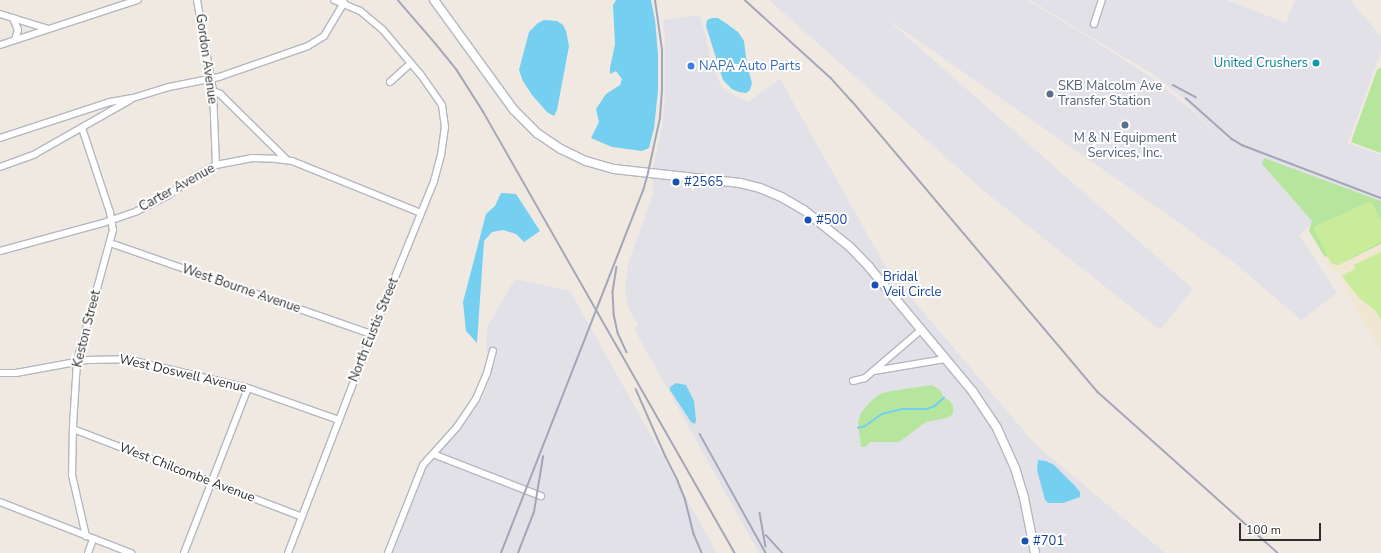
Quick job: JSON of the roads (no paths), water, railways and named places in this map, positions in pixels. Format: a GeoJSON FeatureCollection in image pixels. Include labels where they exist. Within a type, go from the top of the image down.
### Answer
{"type":"FeatureCollection","features":[{"type":"Feature","properties":{"kind":"street"},"geometry":{"type":"LineString","coordinates":[[0,45],[138,0]]}},
{"type":"Feature","properties":{"kind":"street","name":"Gordon Avenue"},"geometry":{"type":"LineString","coordinates":[[197,0],[213,91],[216,165]]}},
{"type":"Feature","properties":{"kind":"street"},"geometry":{"type":"LineString","coordinates":[[334,0],[353,7],[372,20],[411,63],[390,82]]}},
{"type":"Feature","properties":{"kind":"street"},"geometry":{"type":"LineString","coordinates":[[434,0],[487,74],[526,124],[549,142],[586,161],[624,170],[751,185],[787,200],[818,220],[850,247],[973,392],[1004,441],[1015,468],[1024,498],[1035,553]]}},
{"type":"Feature","properties":{"kind":"street"},"geometry":{"type":"LineString","coordinates":[[1094,24],[1102,0]]}},
{"type":"Feature","properties":{"kind":"street"},"geometry":{"type":"LineString","coordinates":[[0,138],[110,102],[133,98],[169,87],[211,79],[320,40],[327,32],[344,3]]}},
{"type":"Feature","properties":{"kind":"street"},"geometry":{"type":"LineString","coordinates":[[0,14],[48,29]]}},
{"type":"Feature","properties":{"kind":"street"},"geometry":{"type":"LineString","coordinates":[[13,18],[18,30],[15,40]]}},
{"type":"Feature","properties":{"kind":"street","name":"North Eustis Street"},"geometry":{"type":"LineString","coordinates":[[288,553],[372,334],[422,213],[434,181],[441,155],[445,127],[442,105],[411,63]]}},
{"type":"Feature","properties":{"kind":"street"},"geometry":{"type":"LineString","coordinates":[[213,91],[220,94],[287,160]]}},
{"type":"Feature","properties":{"kind":"street"},"geometry":{"type":"LineString","coordinates":[[0,167],[34,154],[133,98]]}},
{"type":"Feature","properties":{"kind":"street","name":"Keston Street"},"geometry":{"type":"LineString","coordinates":[[82,128],[112,220],[113,230],[77,362],[73,429],[73,480],[86,536]]}},
{"type":"Feature","properties":{"kind":"street","name":"Carter Avenue"},"geometry":{"type":"LineString","coordinates":[[0,251],[112,220],[151,204],[216,165],[252,158],[287,160],[422,213]]}},
{"type":"Feature","properties":{"kind":"street","name":"West Bourne Avenue"},"geometry":{"type":"LineString","coordinates":[[110,243],[372,334]]}},
{"type":"Feature","properties":{"kind":"street"},"geometry":{"type":"LineString","coordinates":[[853,381],[865,378],[921,330]]}},
{"type":"Feature","properties":{"kind":"street"},"geometry":{"type":"LineString","coordinates":[[388,553],[423,465],[457,427],[476,399],[487,373],[493,351]]}},
{"type":"Feature","properties":{"kind":"street","name":"West Doswell Avenue"},"geometry":{"type":"LineString","coordinates":[[0,373],[16,373],[87,360],[126,359],[248,388],[339,420]]}},
{"type":"Feature","properties":{"kind":"street"},"geometry":{"type":"LineString","coordinates":[[874,371],[945,359]]}},
{"type":"Feature","properties":{"kind":"street"},"geometry":{"type":"LineString","coordinates":[[184,553],[248,388]]}},
{"type":"Feature","properties":{"kind":"street","name":"West Chilcombe Avenue"},"geometry":{"type":"LineString","coordinates":[[73,429],[302,517]]}},
{"type":"Feature","properties":{"kind":"street"},"geometry":{"type":"LineString","coordinates":[[433,454],[541,496]]}},
{"type":"Feature","properties":{"kind":"street"},"geometry":{"type":"LineString","coordinates":[[0,502],[131,553]]}},
{"type":"Feature","properties":{"kind":"street"},"geometry":{"type":"LineString","coordinates":[[88,553],[94,539]]}},
{"type":"Feature","properties":{"kind":"water"},"geometry":{"type":"Polygon","coordinates":[[[616,0],[651,0],[655,20],[658,54],[658,91],[654,128],[649,148],[642,151],[612,147],[591,138],[599,122],[596,109],[606,94],[620,85],[622,79],[616,71],[610,74],[615,44],[613,5],[616,0]]]}},
{"type":"Feature","properties":{"kind":"water"},"geometry":{"type":"Polygon","coordinates":[[[718,18],[727,24],[738,32],[744,41],[747,65],[752,83],[750,90],[746,93],[732,89],[723,80],[706,26],[707,20],[718,18]]]}},
{"type":"Feature","properties":{"kind":"water"},"geometry":{"type":"Polygon","coordinates":[[[544,20],[557,21],[563,25],[566,31],[569,46],[557,110],[554,116],[547,112],[532,95],[523,81],[519,70],[529,32],[538,23],[544,20]]]}},
{"type":"Feature","properties":{"kind":"water"},"geometry":{"type":"Polygon","coordinates":[[[501,193],[516,194],[540,231],[524,242],[516,234],[503,230],[492,232],[484,241],[477,343],[466,331],[463,302],[486,214],[495,206],[501,193]]]}},
{"type":"Feature","properties":{"kind":"water"},"geometry":{"type":"Polygon","coordinates":[[[676,383],[686,385],[694,401],[695,424],[691,422],[670,390],[670,387],[676,383]]]}},
{"type":"Feature","properties":{"kind":"water"},"geometry":{"type":"Polygon","coordinates":[[[1038,460],[1046,461],[1054,465],[1080,492],[1080,497],[1063,503],[1048,503],[1045,500],[1037,470],[1038,460]]]}},
{"type":"Feature","properties":{"kind":"waterway"},"geometry":{"type":"LineString","coordinates":[[858,428],[865,426],[882,414],[902,409],[927,409],[935,406],[944,398]]}},
{"type":"Feature","properties":{"kind":"railway"},"geometry":{"type":"LineString","coordinates":[[398,0],[457,70],[483,111],[735,553]]}},
{"type":"Feature","properties":{"kind":"railway"},"geometry":{"type":"LineString","coordinates":[[501,553],[643,191],[660,118],[662,92],[662,50],[655,0]]}},
{"type":"Feature","properties":{"kind":"railway"},"geometry":{"type":"LineString","coordinates":[[745,0],[831,78],[852,101],[1098,392],[1278,553]]}},
{"type":"Feature","properties":{"kind":"railway"},"geometry":{"type":"LineString","coordinates":[[1173,85],[1196,97]]}},
{"type":"Feature","properties":{"kind":"railway"},"geometry":{"type":"LineString","coordinates":[[1186,98],[1232,139],[1242,145],[1381,198]]}},
{"type":"Feature","properties":{"kind":"railway"},"geometry":{"type":"LineString","coordinates":[[617,267],[613,292],[614,314],[618,333],[627,352]]}},
{"type":"Feature","properties":{"kind":"railway"},"geometry":{"type":"LineString","coordinates":[[636,389],[685,498],[694,534],[702,553]]}},
{"type":"Feature","properties":{"kind":"railway"},"geometry":{"type":"LineString","coordinates":[[700,434],[766,553]]}},
{"type":"Feature","properties":{"kind":"railway"},"geometry":{"type":"LineString","coordinates":[[518,553],[534,512],[543,457]]}},
{"type":"Feature","properties":{"kind":"railway"},"geometry":{"type":"LineString","coordinates":[[760,513],[766,546]]}},
{"type":"Feature","properties":{"kind":"railway"},"geometry":{"type":"LineString","coordinates":[[766,535],[783,553]]}},
{"type":"Feature","properties":{"kind":"place","name":"United Crushers"},"geometry":{"type":"Point","coordinates":[1316,63]}},
{"type":"Feature","properties":{"kind":"place","name":"NAPA Auto Parts"},"geometry":{"type":"Point","coordinates":[691,66]}},
{"type":"Feature","properties":{"kind":"place","name":"SKB Malcolm Ave Transfer Station"},"geometry":{"type":"Point","coordinates":[1050,94]}},
{"type":"Feature","properties":{"kind":"place","name":"M & N Equipment Services, Inc."},"geometry":{"type":"Point","coordinates":[1125,125]}},
{"type":"Feature","properties":{"kind":"place","name":"#2565"},"geometry":{"type":"Point","coordinates":[676,182]}},
{"type":"Feature","properties":{"kind":"place","name":"#500"},"geometry":{"type":"Point","coordinates":[808,220]}},
{"type":"Feature","properties":{"kind":"place","name":"Bridal Veil Circle"},"geometry":{"type":"Point","coordinates":[875,285]}},
{"type":"Feature","properties":{"kind":"place","name":"#701"},"geometry":{"type":"Point","coordinates":[1025,541]}}]}
